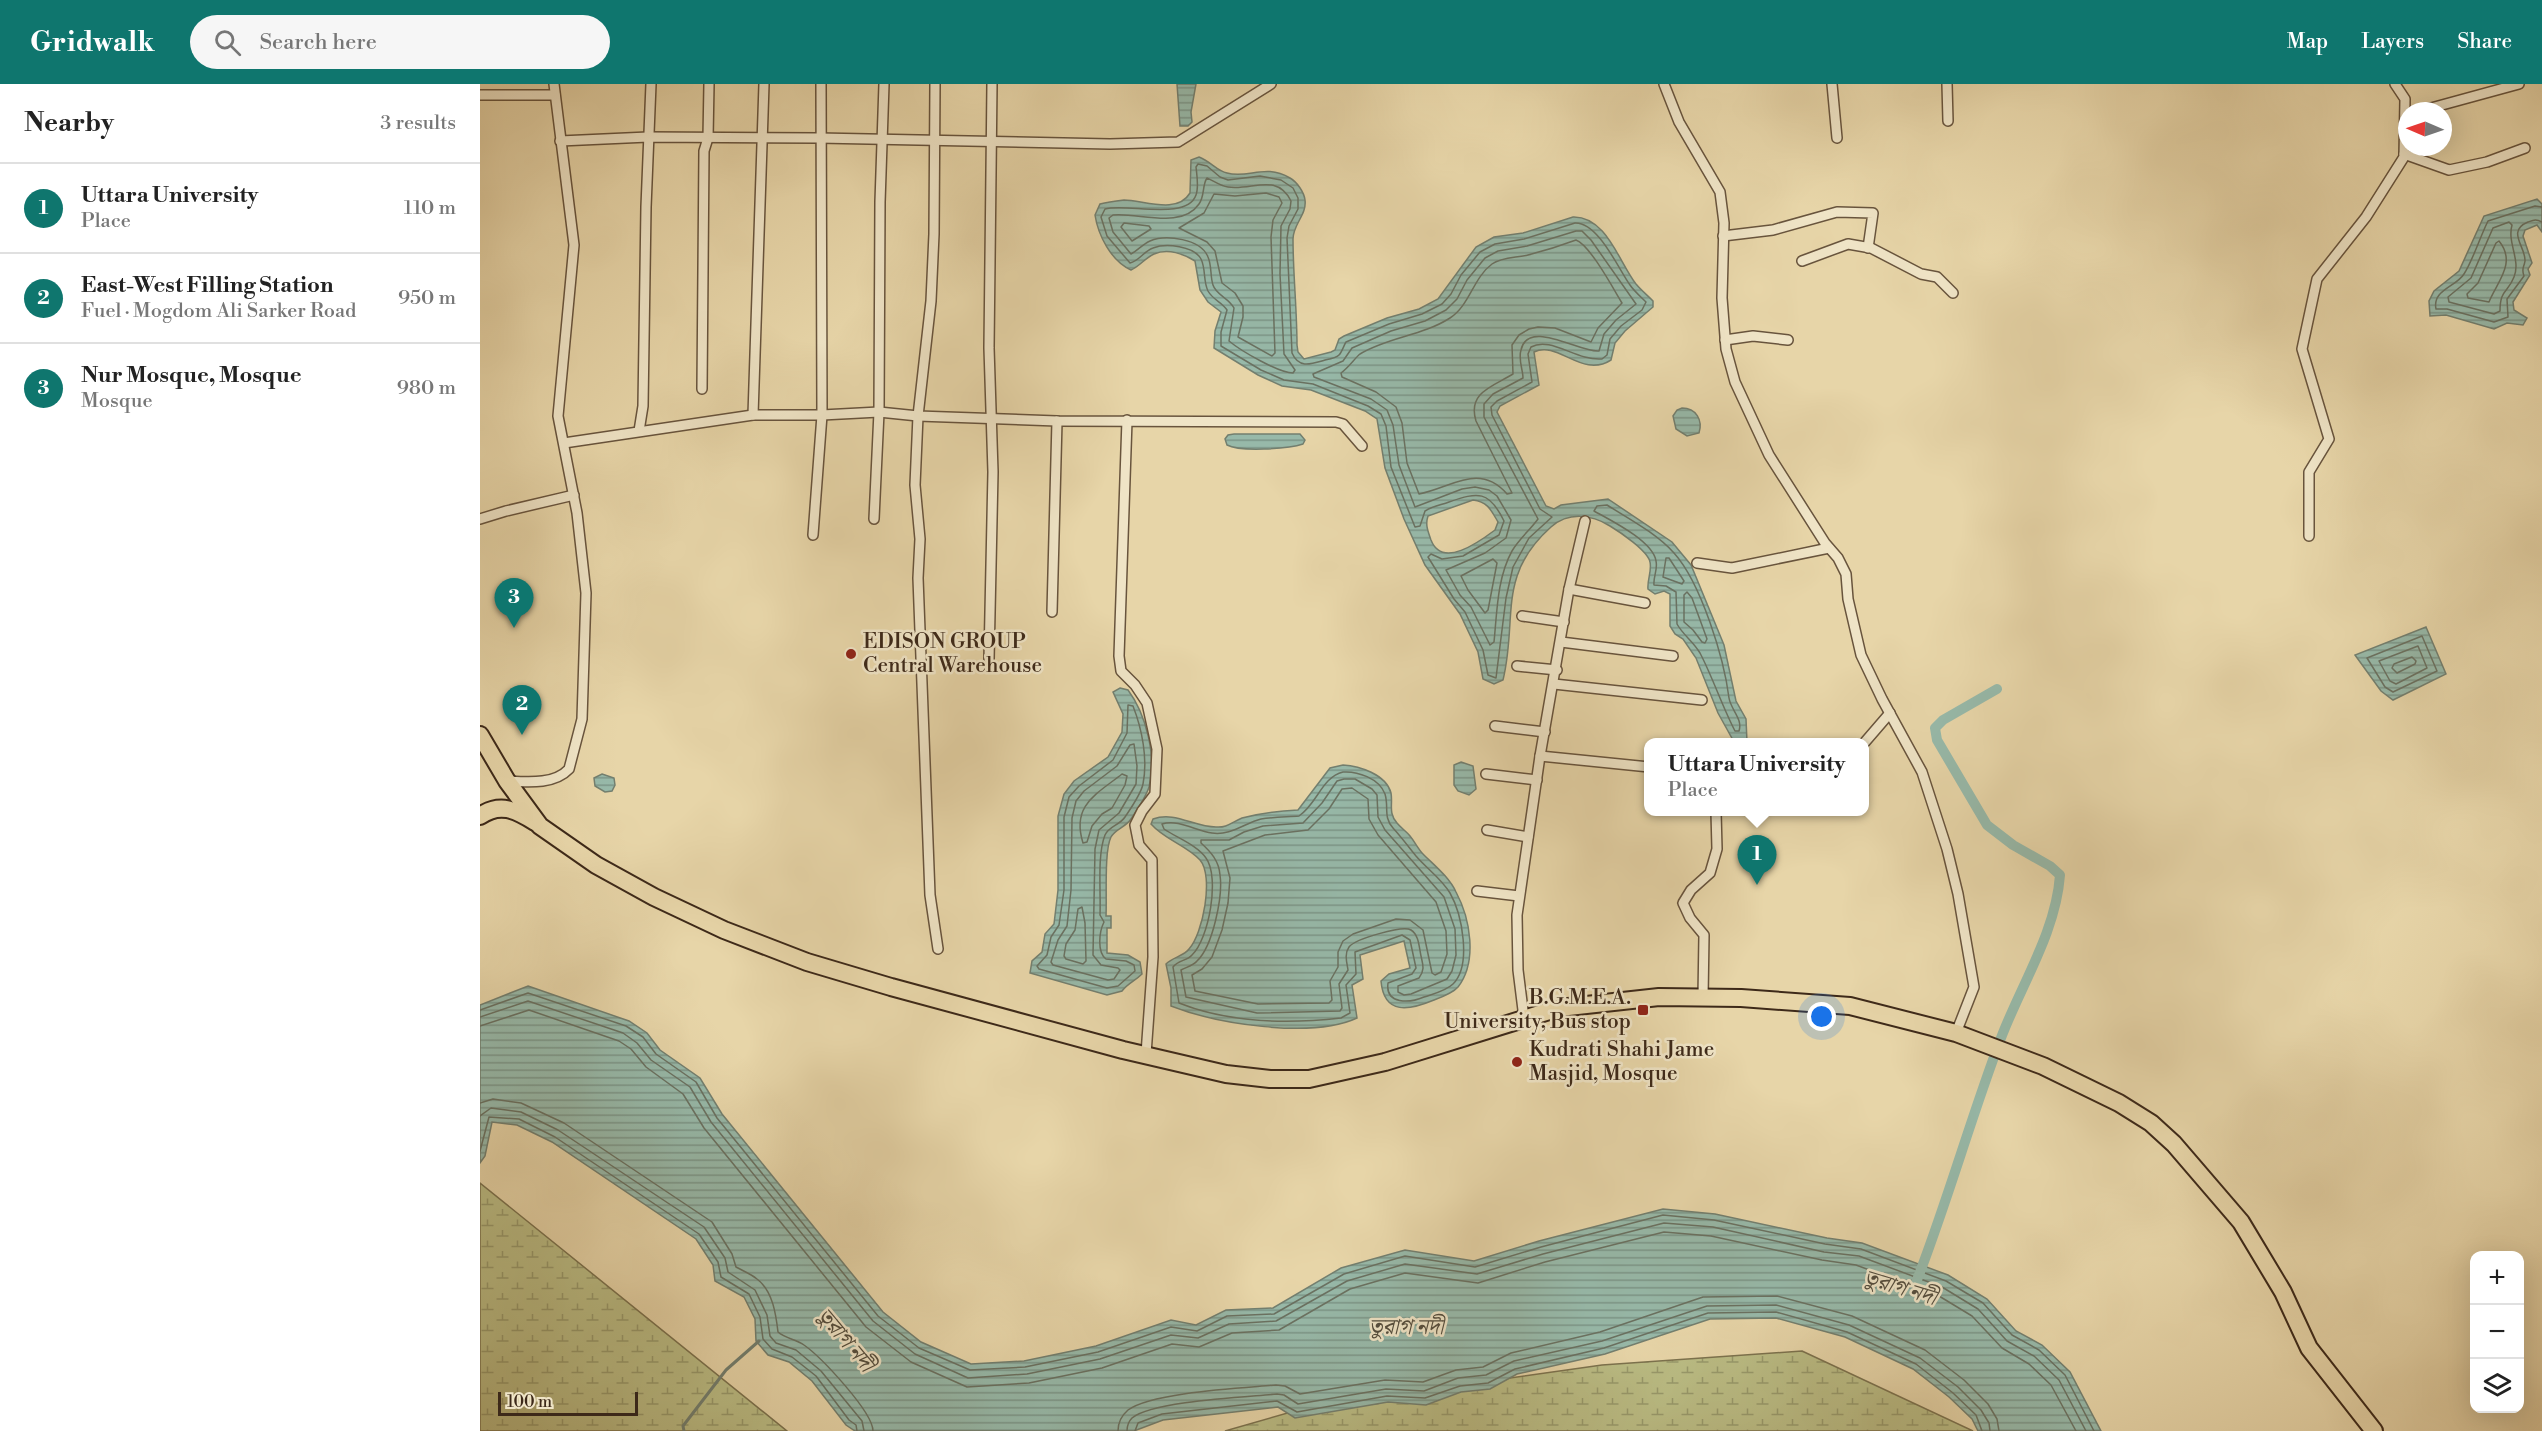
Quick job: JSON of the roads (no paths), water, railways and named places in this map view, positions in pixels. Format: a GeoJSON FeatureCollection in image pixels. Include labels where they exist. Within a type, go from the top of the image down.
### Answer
{"type":"FeatureCollection","features":[{"type":"Feature","properties":{"kind":"highway"},"geometry":{"type":"LineString","coordinates":[[480,735],[507,781],[540,826]]}},
{"type":"Feature","properties":{"kind":"highway"},"geometry":{"type":"LineString","coordinates":[[480,816],[500,807],[524,815],[596,865],[654,897],[724,930],[807,962],[1123,1050],[1226,1074],[1270,1079],[1309,1079],[1385,1062],[1559,1008],[1612,1000],[1659,997],[1703,997],[1850,1006],[1961,1035],[2043,1066],[2119,1102],[2151,1122],[2174,1144],[2241,1222],[2283,1292],[2309,1348],[2374,1431]]}},
{"type":"Feature","properties":{"kind":"street"},"geometry":{"type":"LineString","coordinates":[[507,781],[532,782],[564,774],[569,769],[582,719],[585,684],[586,593],[583,548],[558,416],[574,245],[554,84]]}},
{"type":"Feature","properties":{"kind":"street"},"geometry":{"type":"LineString","coordinates":[[639,431],[643,406],[651,84]]}},
{"type":"Feature","properties":{"kind":"street"},"geometry":{"type":"LineString","coordinates":[[702,389],[704,151],[708,138],[709,84]]}},
{"type":"Feature","properties":{"kind":"street"},"geometry":{"type":"LineString","coordinates":[[753,415],[764,84]]}},
{"type":"Feature","properties":{"kind":"street"},"geometry":{"type":"LineString","coordinates":[[813,535],[822,415],[819,138],[821,84]]}},
{"type":"Feature","properties":{"kind":"street"},"geometry":{"type":"LineString","coordinates":[[874,519],[879,412],[880,202],[885,84]]}},
{"type":"Feature","properties":{"kind":"street"},"geometry":{"type":"LineString","coordinates":[[935,84],[931,301],[918,416],[915,485],[920,539],[918,578],[930,896],[938,949]]}},
{"type":"Feature","properties":{"kind":"street"},"geometry":{"type":"LineString","coordinates":[[989,658],[993,472],[989,348],[992,84]]}},
{"type":"Feature","properties":{"kind":"street"},"geometry":{"type":"LineString","coordinates":[[560,141],[648,138],[819,138],[992,142],[1178,142],[1271,84]]}},
{"type":"Feature","properties":{"kind":"street"},"geometry":{"type":"LineString","coordinates":[[1664,84],[1679,122],[1720,192],[1725,340],[1735,382],[1769,455],[1829,548],[1838,558],[1846,574],[1855,636],[1861,655],[1922,772],[1947,849],[1958,894],[1974,987],[1961,1035]]}},
{"type":"Feature","properties":{"kind":"street"},"geometry":{"type":"LineString","coordinates":[[1832,84],[1837,138]]}},
{"type":"Feature","properties":{"kind":"street"},"geometry":{"type":"LineString","coordinates":[[1947,84],[1948,121]]}},
{"type":"Feature","properties":{"kind":"street"},"geometry":{"type":"LineString","coordinates":[[2395,84],[2405,102]]}},
{"type":"Feature","properties":{"kind":"street"},"geometry":{"type":"LineString","coordinates":[[2452,102],[2519,84]]}},
{"type":"Feature","properties":{"kind":"street"},"geometry":{"type":"LineString","coordinates":[[480,95],[555,95]]}},
{"type":"Feature","properties":{"kind":"street"},"geometry":{"type":"LineString","coordinates":[[2410,156],[2449,170],[2487,162],[2525,148]]}},
{"type":"Feature","properties":{"kind":"street"},"geometry":{"type":"LineString","coordinates":[[2309,536],[2309,472],[2329,439],[2302,349],[2317,279],[2366,216],[2403,156]]}},
{"type":"Feature","properties":{"kind":"street"},"geometry":{"type":"LineString","coordinates":[[1723,236],[1773,230],[1837,212],[1873,213],[1868,248]]}},
{"type":"Feature","properties":{"kind":"street"},"geometry":{"type":"LineString","coordinates":[[1802,261],[1848,244],[1868,248],[1921,274],[1937,277],[1953,293]]}},
{"type":"Feature","properties":{"kind":"street"},"geometry":{"type":"LineString","coordinates":[[1725,340],[1753,336],[1788,340]]}},
{"type":"Feature","properties":{"kind":"street"},"geometry":{"type":"LineString","coordinates":[[564,443],[753,415],[879,412],[918,416],[1057,421],[1336,422],[1343,424],[1362,446]]}},
{"type":"Feature","properties":{"kind":"street"},"geometry":{"type":"LineString","coordinates":[[1127,420],[1119,656],[1121,671],[1147,703],[1157,749],[1155,794],[1142,811],[1136,825],[1139,845],[1152,860],[1153,957],[1146,1054]]}},
{"type":"Feature","properties":{"kind":"street"},"geometry":{"type":"LineString","coordinates":[[1052,612],[1057,421]]}},
{"type":"Feature","properties":{"kind":"street"},"geometry":{"type":"LineString","coordinates":[[480,519],[574,495]]}},
{"type":"Feature","properties":{"kind":"street"},"geometry":{"type":"LineString","coordinates":[[1524,1018],[1518,970],[1519,896],[1569,589],[1585,521]]}},
{"type":"Feature","properties":{"kind":"street"},"geometry":{"type":"LineString","coordinates":[[1697,563],[1732,568],[1829,548]]}},
{"type":"Feature","properties":{"kind":"street"},"geometry":{"type":"LineString","coordinates":[[1569,589],[1645,603]]}},
{"type":"Feature","properties":{"kind":"street"},"geometry":{"type":"LineString","coordinates":[[1522,616],[1564,622]]}},
{"type":"Feature","properties":{"kind":"street"},"geometry":{"type":"LineString","coordinates":[[1561,642],[1673,656]]}},
{"type":"Feature","properties":{"kind":"street"},"geometry":{"type":"LineString","coordinates":[[1517,666],[1557,670]]}},
{"type":"Feature","properties":{"kind":"street"},"geometry":{"type":"LineString","coordinates":[[1554,684],[1702,700]]}},
{"type":"Feature","properties":{"kind":"street"},"geometry":{"type":"LineString","coordinates":[[1868,738],[1890,713]]}},
{"type":"Feature","properties":{"kind":"street"},"geometry":{"type":"LineString","coordinates":[[1494,726],[1545,732]]}},
{"type":"Feature","properties":{"kind":"street"},"geometry":{"type":"LineString","coordinates":[[1540,756],[1644,766]]}},
{"type":"Feature","properties":{"kind":"street"},"geometry":{"type":"LineString","coordinates":[[1486,774],[1537,780]]}},
{"type":"Feature","properties":{"kind":"street"},"geometry":{"type":"LineString","coordinates":[[1703,997],[1704,934],[1690,918],[1683,903],[1691,890],[1710,873],[1717,849],[1716,816]]}},
{"type":"Feature","properties":{"kind":"street"},"geometry":{"type":"LineString","coordinates":[[1487,831],[1528,837]]}},
{"type":"Feature","properties":{"kind":"street"},"geometry":{"type":"LineString","coordinates":[[1477,891],[1519,896]]}},
{"type":"Feature","properties":{"kind":"water"},"geometry":{"type":"Polygon","coordinates":[[[1177,84],[1196,84],[1191,112],[1192,122],[1188,126],[1180,126],[1177,84]]]}},
{"type":"Feature","properties":{"kind":"water"},"geometry":{"type":"Polygon","coordinates":[[[1199,157],[1223,172],[1243,174],[1273,172],[1293,180],[1298,185],[1305,205],[1295,229],[1293,252],[1297,345],[1298,352],[1304,359],[1335,350],[1339,339],[1344,336],[1387,318],[1419,309],[1438,299],[1476,247],[1494,237],[1523,233],[1573,217],[1594,224],[1603,232],[1636,284],[1653,301],[1653,307],[1625,331],[1615,343],[1611,360],[1600,365],[1580,363],[1552,351],[1534,352],[1539,385],[1500,406],[1497,412],[1546,506],[1554,509],[1561,505],[1608,499],[1672,542],[1691,565],[1724,645],[1736,701],[1746,719],[1747,738],[1732,738],[1718,713],[1696,658],[1683,639],[1675,634],[1670,626],[1670,594],[1664,591],[1655,594],[1648,589],[1650,562],[1648,558],[1633,542],[1615,529],[1587,517],[1572,517],[1558,522],[1534,545],[1522,563],[1512,599],[1503,680],[1494,684],[1483,679],[1478,652],[1460,614],[1425,565],[1404,519],[1385,468],[1377,419],[1365,411],[1311,390],[1282,386],[1258,375],[1214,348],[1215,331],[1221,312],[1208,302],[1200,290],[1195,261],[1176,253],[1159,252],[1131,270],[1117,260],[1107,247],[1099,231],[1095,215],[1100,204],[1124,200],[1168,205],[1184,200],[1190,193],[1191,160],[1199,157]],[[1473,500],[1428,516],[1428,531],[1436,548],[1452,553],[1471,546],[1495,530],[1498,522],[1486,505],[1473,500]]]}},
{"type":"Feature","properties":{"kind":"water"},"geometry":{"type":"Polygon","coordinates":[[[2537,199],[2542,204],[2542,232],[2537,225],[2525,230],[2523,236],[2532,263],[2528,269],[2530,275],[2513,302],[2514,310],[2527,318],[2523,325],[2507,323],[2494,329],[2446,315],[2430,316],[2429,301],[2434,291],[2459,271],[2484,216],[2537,199]]]}},
{"type":"Feature","properties":{"kind":"water"},"geometry":{"type":"Polygon","coordinates":[[[1682,408],[1695,412],[1700,424],[1699,433],[1687,436],[1676,429],[1673,416],[1677,410],[1682,408]]]}},
{"type":"Feature","properties":{"kind":"water"},"geometry":{"type":"Polygon","coordinates":[[[1300,434],[1305,440],[1303,444],[1287,447],[1242,448],[1227,445],[1225,439],[1228,435],[1300,434]]]}},
{"type":"Feature","properties":{"kind":"water"},"geometry":{"type":"Polygon","coordinates":[[[2426,627],[2446,674],[2393,700],[2381,691],[2355,655],[2426,627]]]}},
{"type":"Feature","properties":{"kind":"water"},"geometry":{"type":"Polygon","coordinates":[[[1120,688],[1128,690],[1140,711],[1151,749],[1152,763],[1148,791],[1129,822],[1111,837],[1107,863],[1106,916],[1111,916],[1111,928],[1107,928],[1107,953],[1128,955],[1140,962],[1142,974],[1122,991],[1107,995],[1030,973],[1032,961],[1042,952],[1045,934],[1054,924],[1058,890],[1058,816],[1064,794],[1074,781],[1108,757],[1122,732],[1123,714],[1113,692],[1120,688]]]}},
{"type":"Feature","properties":{"kind":"water"},"geometry":{"type":"Polygon","coordinates":[[[1461,762],[1473,766],[1476,789],[1469,795],[1458,791],[1454,785],[1454,765],[1461,762]]]}},
{"type":"Feature","properties":{"kind":"water"},"geometry":{"type":"Polygon","coordinates":[[[1343,765],[1364,769],[1384,781],[1391,793],[1394,819],[1421,852],[1446,877],[1456,892],[1465,914],[1470,939],[1468,965],[1458,987],[1444,996],[1407,1008],[1393,1005],[1387,1000],[1381,981],[1389,974],[1410,968],[1404,941],[1360,955],[1363,979],[1352,985],[1357,1018],[1338,1024],[1315,1028],[1264,1027],[1190,1013],[1171,1006],[1171,988],[1166,964],[1187,951],[1194,942],[1205,905],[1206,879],[1200,860],[1157,830],[1151,824],[1153,819],[1169,817],[1220,827],[1249,816],[1298,810],[1330,768],[1343,765]]]}},
{"type":"Feature","properties":{"kind":"water"},"geometry":{"type":"Polygon","coordinates":[[[602,774],[614,778],[615,785],[612,791],[605,792],[595,786],[594,778],[602,774]]]}},
{"type":"Feature","properties":{"kind":"water","name":"তুরাগ নদী"},"geometry":{"type":"Polygon","coordinates":[[[528,986],[629,1021],[647,1033],[660,1050],[700,1078],[722,1114],[883,1312],[921,1342],[971,1364],[1024,1361],[1096,1346],[1171,1320],[1196,1325],[1226,1310],[1273,1308],[1341,1268],[1405,1250],[1474,1261],[1539,1241],[1663,1209],[1715,1214],[1827,1238],[1862,1243],[1948,1275],[1987,1299],[2016,1331],[2042,1345],[2070,1372],[2101,1431],[1978,1431],[1972,1419],[1949,1397],[1913,1369],[1845,1337],[1776,1318],[1710,1319],[1605,1354],[1517,1374],[1490,1389],[1461,1392],[1426,1405],[1388,1402],[1295,1418],[1278,1407],[1163,1420],[1134,1431],[855,1431],[846,1425],[812,1381],[789,1362],[768,1355],[756,1341],[755,1319],[744,1297],[715,1281],[713,1265],[696,1239],[552,1142],[517,1125],[492,1122],[485,1156],[480,1163],[480,1005],[528,986]]]}},
{"type":"Feature","properties":{"kind":"waterway"},"geometry":{"type":"LineString","coordinates":[[1917,1280],[2001,1038],[2045,938],[2052,917],[2060,875],[2050,866],[2013,845],[1987,825],[1937,740],[1935,728],[1943,720],[1997,689]]}},
{"type":"Feature","properties":{"kind":"waterway"},"geometry":{"type":"LineString","coordinates":[[684,1431],[683,1426],[726,1370],[759,1341]]}},
{"type":"Feature","properties":{"kind":"place","name":"Nur Mosque, Mosque"},"geometry":{"type":"Point","coordinates":[514,628]}},
{"type":"Feature","properties":{"kind":"place","name":"EDISON GROUP Central Warehouse"},"geometry":{"type":"Point","coordinates":[851,654]}},
{"type":"Feature","properties":{"kind":"place","name":"East-West Filling Station"},"geometry":{"type":"Point","coordinates":[522,735]}},
{"type":"Feature","properties":{"kind":"place","name":"Uttara University"},"geometry":{"type":"Point","coordinates":[1757,885]}},
{"type":"Feature","properties":{"kind":"place","name":"B.G.M.E.A. University, Bus stop"},"geometry":{"type":"Point","coordinates":[1643,1010]}},
{"type":"Feature","properties":{"kind":"place","name":"Kudrati Shahi Jame Masjid, Mosque"},"geometry":{"type":"Point","coordinates":[1517,1062]}}]}
